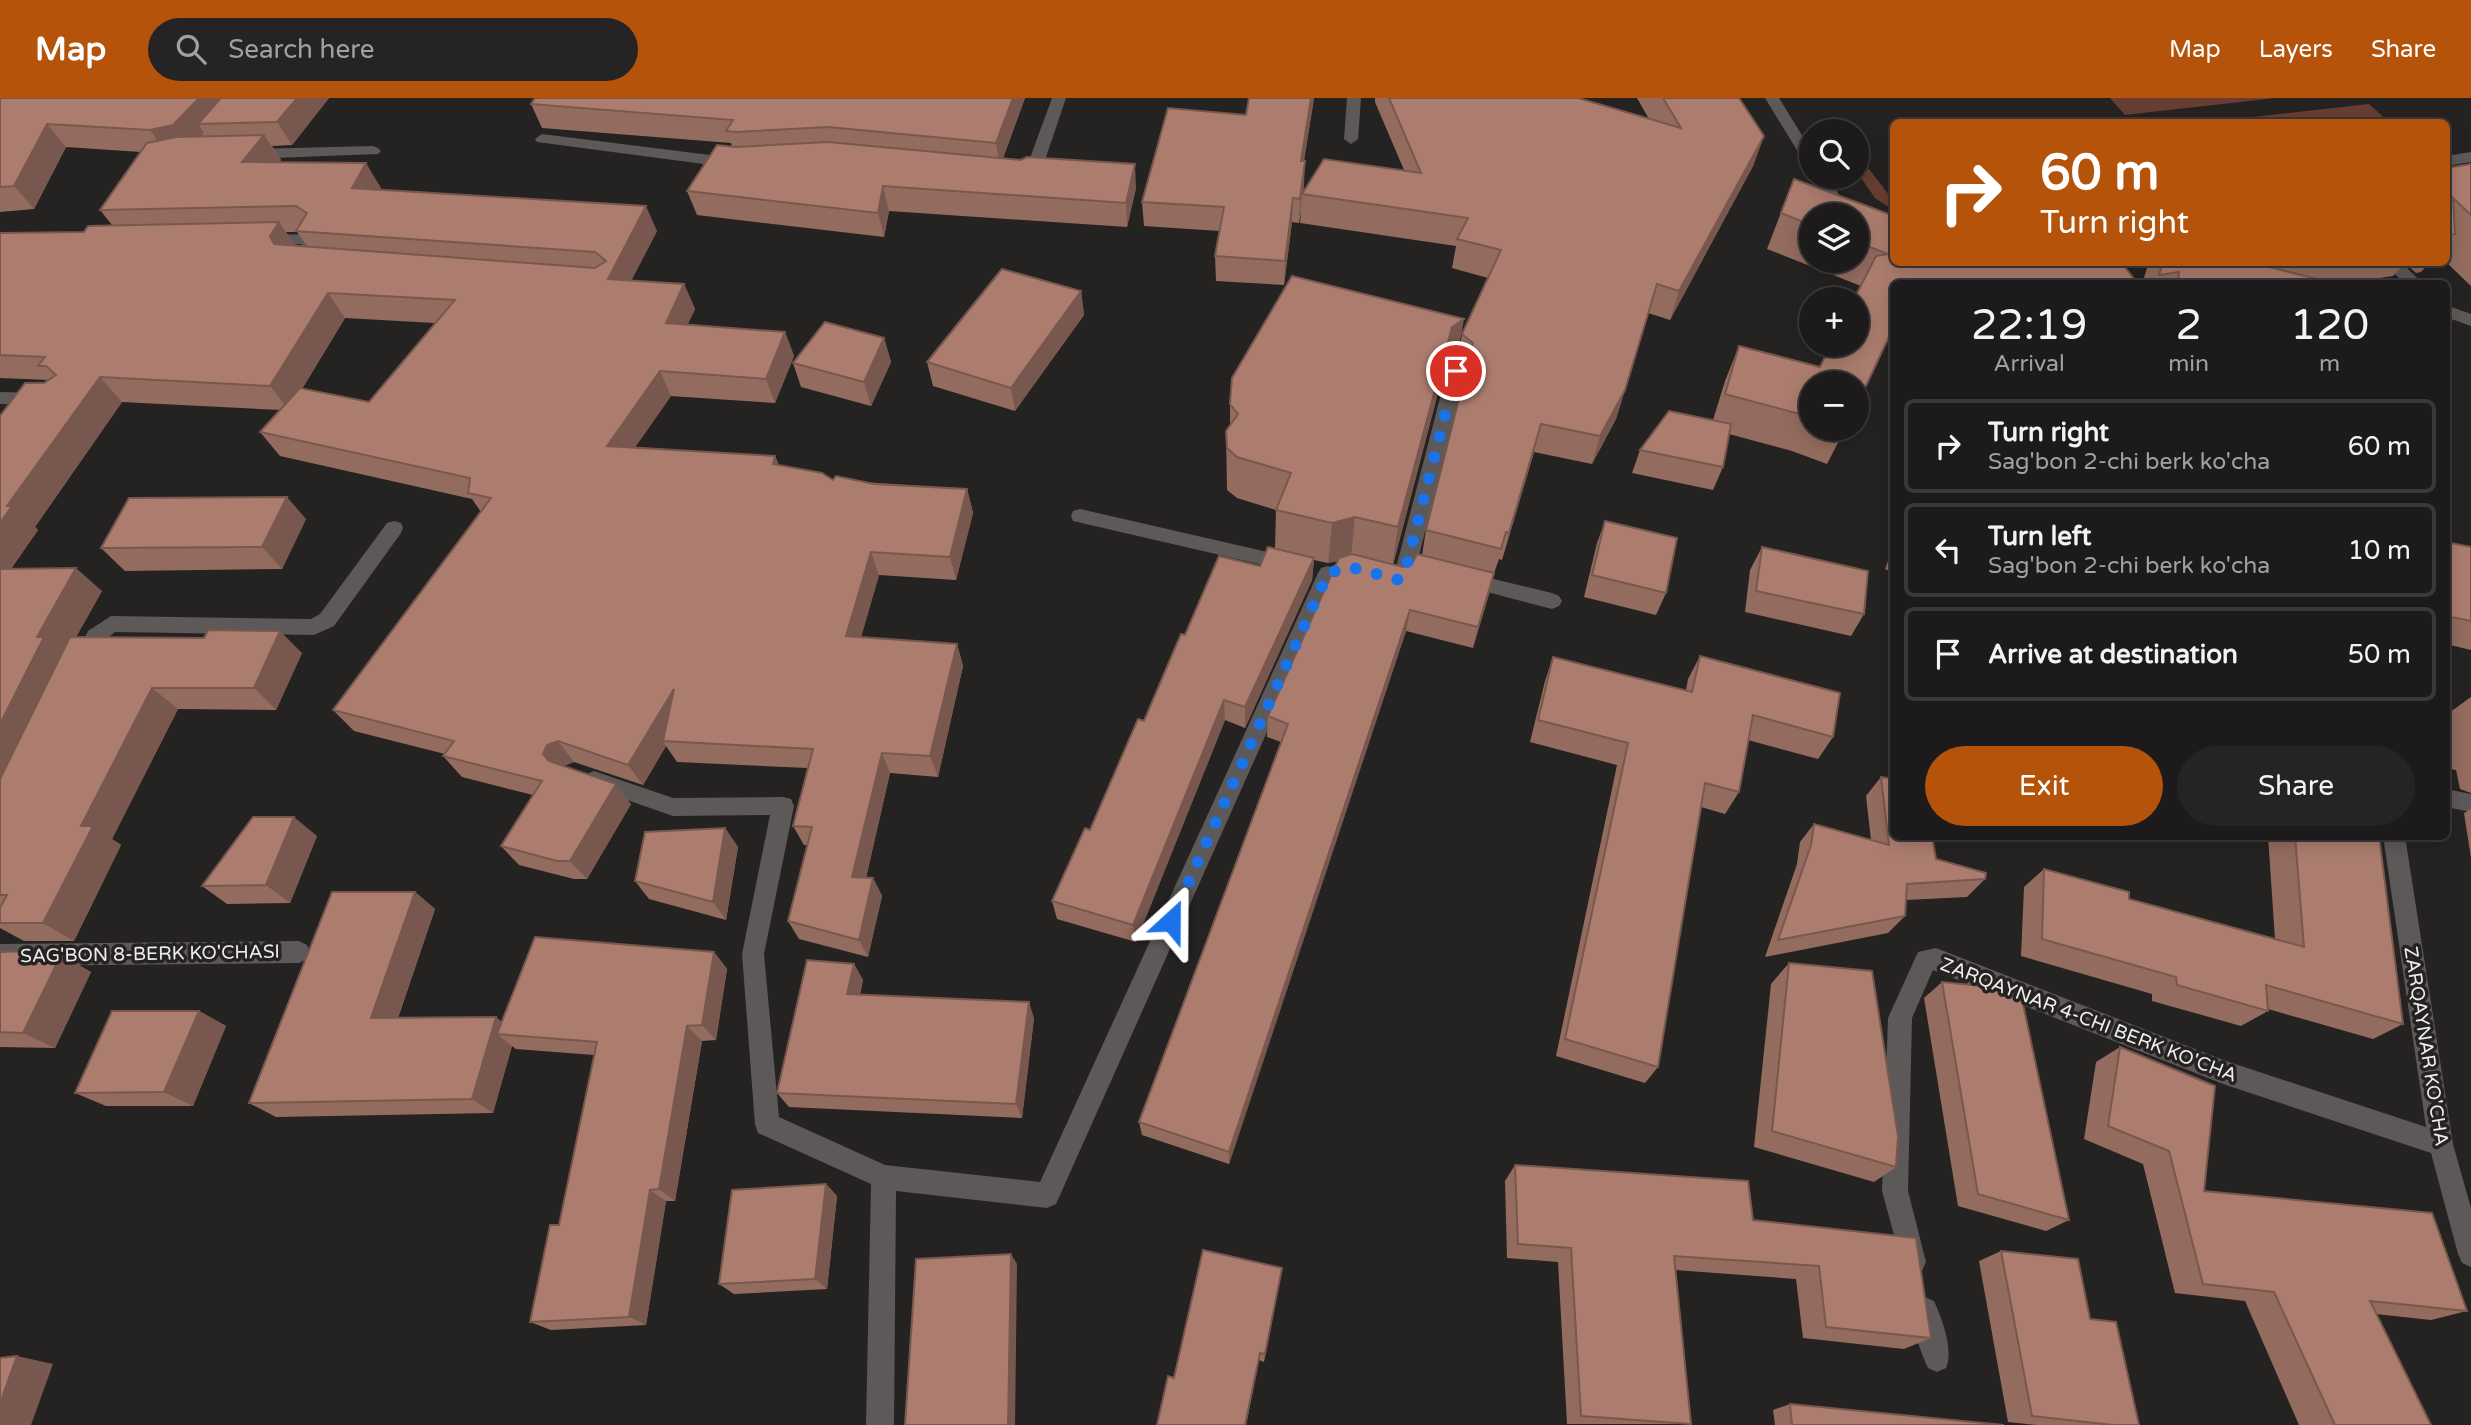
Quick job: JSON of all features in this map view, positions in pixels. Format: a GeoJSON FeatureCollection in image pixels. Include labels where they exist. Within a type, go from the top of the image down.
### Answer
{"type":"FeatureCollection","features":[{"type":"Feature","properties":{"kind":"street"},"geometry":{"type":"LineString","coordinates":[[1012,176],[1025,177],[1033,172],[1059,98]]}},
{"type":"Feature","properties":{"kind":"street"},"geometry":{"type":"LineString","coordinates":[[1351,139],[1354,98]]}},
{"type":"Feature","properties":{"kind":"street"},"geometry":{"type":"LineString","coordinates":[[1772,98],[1799,142]]}},
{"type":"Feature","properties":{"kind":"street"},"geometry":{"type":"LineString","coordinates":[[542,139],[754,164]]}},
{"type":"Feature","properties":{"kind":"street"},"geometry":{"type":"LineString","coordinates":[[237,154],[373,151]]}},
{"type":"Feature","properties":{"kind":"street"},"geometry":{"type":"LineString","coordinates":[[2450,160],[2471,157]]}},
{"type":"Feature","properties":{"kind":"street"},"geometry":{"type":"LineString","coordinates":[[1828,189],[1838,203]]}},
{"type":"Feature","properties":{"kind":"street"},"geometry":{"type":"LineString","coordinates":[[244,241],[313,239],[299,262],[312,263]]}},
{"type":"Feature","properties":{"kind":"street"},"geometry":{"type":"LineString","coordinates":[[2395,266],[2411,280]]}},
{"type":"Feature","properties":{"kind":"street"},"geometry":{"type":"LineString","coordinates":[[2450,312],[2471,320]]}},
{"type":"Feature","properties":{"kind":"street"},"geometry":{"type":"LineString","coordinates":[[1374,573],[1399,580],[1414,566],[1456,371]]}},
{"type":"Feature","properties":{"kind":"street"},"geometry":{"type":"LineString","coordinates":[[0,398],[55,399]]}},
{"type":"Feature","properties":{"kind":"street"},"geometry":{"type":"LineString","coordinates":[[1080,516],[1315,570],[1350,567]]}},
{"type":"Feature","properties":{"kind":"street"},"geometry":{"type":"LineString","coordinates":[[71,685],[94,636],[111,624],[314,627],[327,620],[394,528]]}},
{"type":"Feature","properties":{"kind":"street"},"geometry":{"type":"LineString","coordinates":[[573,773],[673,807],[783,806],[753,954],[767,1124],[884,1177],[1047,1195],[1315,570]]}},
{"type":"Feature","properties":{"kind":"street"},"geometry":{"type":"LineString","coordinates":[[1447,574],[1552,601]]}},
{"type":"Feature","properties":{"kind":"street"},"geometry":{"type":"LineString","coordinates":[[2450,799],[2471,803]]}},
{"type":"Feature","properties":{"kind":"street","name":"ZARQAYNAR KO'CHA"},"geometry":{"type":"LineString","coordinates":[[2395,840],[2441,1144],[2471,1254]]}},
{"type":"Feature","properties":{"kind":"street","name":"SAG'BON 8-BERK KO'CHASI"},"geometry":{"type":"LineString","coordinates":[[0,955],[299,952]]}},
{"type":"Feature","properties":{"kind":"street","name":"ZARQAYNAR 4-CHI BERK KO'CHA"},"geometry":{"type":"LineString","coordinates":[[1937,1359],[1895,1191],[1900,1018],[1926,960],[1943,961],[2226,1073],[2441,1144]]}},
{"type":"Feature","properties":{"kind":"street"},"geometry":{"type":"LineString","coordinates":[[880,1425],[884,1177]]}},
{"type":"Feature","properties":{"kind":"shaded area"},"geometry":{"type":"Polygon","coordinates":[[[2110,98],[2275,98],[2125,115],[2110,98]]]}},
{"type":"Feature","properties":{"kind":"shaded area"},"geometry":{"type":"Polygon","coordinates":[[[2369,104],[2386,119],[2236,119],[2369,104]]]}},
{"type":"Feature","properties":{"kind":"shaded area"},"geometry":{"type":"Polygon","coordinates":[[[1869,169],[1890,196],[1890,208],[1875,198],[1869,189],[1869,169]]]}},
{"type":"Feature","properties":{"kind":"building"},"geometry":{"type":"Polygon","coordinates":[[[0,98],[199,98],[173,125],[150,130],[47,124],[14,186],[0,187],[0,98]]]}},
{"type":"Feature","properties":{"kind":"building"},"geometry":{"type":"Polygon","coordinates":[[[221,98],[297,98],[277,122],[198,124],[221,98]]]}},
{"type":"Feature","properties":{"kind":"building"},"geometry":{"type":"Polygon","coordinates":[[[535,98],[1013,98],[996,143],[828,127],[736,132],[726,131],[733,120],[531,104],[535,98]]]}},
{"type":"Feature","properties":{"kind":"building"},"geometry":{"type":"Polygon","coordinates":[[[1249,98],[1311,98],[1301,161],[1305,161],[1300,199],[1293,198],[1285,261],[1215,256],[1224,207],[1142,202],[1168,108],[1246,115],[1249,98]]]}},
{"type":"Feature","properties":{"kind":"building"},"geometry":{"type":"Polygon","coordinates":[[[1389,98],[1578,98],[1681,128],[1663,98],[1739,98],[1764,136],[1679,291],[1657,284],[1625,390],[1600,436],[1541,424],[1509,533],[1506,532],[1501,549],[1426,530],[1473,343],[1462,334],[1501,250],[1457,239],[1468,218],[1302,194],[1324,159],[1421,173],[1389,98]]]}},
{"type":"Feature","properties":{"kind":"building"},"geometry":{"type":"Polygon","coordinates":[[[264,135],[242,162],[366,163],[352,188],[646,206],[608,279],[684,284],[666,323],[785,332],[766,379],[660,371],[607,446],[775,456],[773,464],[822,473],[833,480],[836,476],[874,484],[967,489],[950,557],[871,552],[846,636],[957,644],[930,756],[882,753],[852,877],[873,878],[859,940],[788,921],[812,827],[793,826],[813,749],[663,741],[674,689],[628,765],[558,741],[547,745],[543,754],[549,761],[616,784],[570,861],[557,861],[501,846],[542,781],[443,756],[454,741],[333,710],[491,498],[468,493],[470,478],[260,432],[300,388],[369,402],[455,300],[328,293],[270,386],[100,377],[7,506],[12,506],[0,523],[0,416],[25,383],[44,383],[56,375],[46,366],[38,366],[45,357],[0,355],[0,233],[84,232],[88,226],[279,222],[270,236],[274,244],[595,268],[606,261],[595,252],[296,231],[307,213],[296,206],[100,210],[147,143],[176,137],[264,135]]]}},
{"type":"Feature","properties":{"kind":"building"},"geometry":{"type":"Polygon","coordinates":[[[828,142],[1021,160],[1027,157],[1135,164],[1126,203],[883,186],[878,213],[687,191],[717,145],[736,147],[828,142]]]}},
{"type":"Feature","properties":{"kind":"building"},"geometry":{"type":"Polygon","coordinates":[[[2471,164],[2471,215],[2453,198],[2455,234],[2450,235],[2450,167],[2471,164]]]}},
{"type":"Feature","properties":{"kind":"building"},"geometry":{"type":"Polygon","coordinates":[[[1794,179],[1799,181],[1799,189],[1821,189],[1859,203],[1799,203],[1799,220],[1781,213],[1794,179]]]}},
{"type":"Feature","properties":{"kind":"building"},"geometry":{"type":"Polygon","coordinates":[[[1869,207],[1890,215],[1890,266],[2124,266],[2135,280],[1890,280],[1890,335],[1869,379],[1869,371],[1799,371],[1799,414],[1725,394],[1739,346],[1820,367],[1825,357],[1869,357],[1869,287],[1860,287],[1876,256],[1888,254],[1869,247],[1869,207]]]}},
{"type":"Feature","properties":{"kind":"building"},"geometry":{"type":"Polygon","coordinates":[[[2162,266],[2266,266],[2321,280],[2178,280],[2179,272],[2159,275],[2162,266]]]}},
{"type":"Feature","properties":{"kind":"building"},"geometry":{"type":"Polygon","coordinates":[[[1002,269],[1081,291],[1011,388],[927,362],[1002,269]]]}},
{"type":"Feature","properties":{"kind":"building"},"geometry":{"type":"Polygon","coordinates":[[[1292,276],[1464,319],[1452,327],[1398,527],[1355,517],[1332,523],[1276,510],[1291,473],[1237,457],[1227,448],[1226,431],[1238,414],[1230,404],[1232,378],[1292,276]]]}},
{"type":"Feature","properties":{"kind":"building"},"geometry":{"type":"Polygon","coordinates":[[[825,322],[884,338],[864,382],[793,363],[825,322]]]}},
{"type":"Feature","properties":{"kind":"building"},"geometry":{"type":"Polygon","coordinates":[[[1669,411],[1731,424],[1723,467],[1640,450],[1669,411]]]}},
{"type":"Feature","properties":{"kind":"building"},"geometry":{"type":"Polygon","coordinates":[[[287,497],[262,547],[101,548],[129,498],[287,497]]]}},
{"type":"Feature","properties":{"kind":"building"},"geometry":{"type":"Polygon","coordinates":[[[1605,521],[1677,538],[1666,593],[1592,575],[1605,521]]]}},
{"type":"Feature","properties":{"kind":"building"},"geometry":{"type":"Polygon","coordinates":[[[2450,543],[2471,547],[2471,621],[2450,617],[2450,543]]]}},
{"type":"Feature","properties":{"kind":"building"},"geometry":{"type":"Polygon","coordinates":[[[1268,547],[1314,558],[1245,707],[1224,700],[1133,925],[1052,901],[1085,828],[1090,830],[1138,719],[1144,721],[1181,634],[1185,635],[1219,556],[1260,566],[1268,547]]]}},
{"type":"Feature","properties":{"kind":"building"},"geometry":{"type":"Polygon","coordinates":[[[1762,547],[1868,571],[1864,614],[1756,591],[1762,547]]]}},
{"type":"Feature","properties":{"kind":"building"},"geometry":{"type":"Polygon","coordinates":[[[1352,554],[1403,567],[1412,564],[1417,554],[1494,573],[1478,627],[1410,610],[1229,1152],[1139,1122],[1288,724],[1268,716],[1339,558],[1352,554]]]}},
{"type":"Feature","properties":{"kind":"building"},"geometry":{"type":"Polygon","coordinates":[[[76,568],[37,637],[44,637],[0,724],[0,569],[76,568]]]}},
{"type":"Feature","properties":{"kind":"building"},"geometry":{"type":"Polygon","coordinates":[[[208,630],[280,631],[254,688],[152,688],[81,826],[93,826],[43,923],[0,923],[0,908],[7,895],[0,895],[0,779],[70,637],[204,638],[208,630]]]}},
{"type":"Feature","properties":{"kind":"building"},"geometry":{"type":"Polygon","coordinates":[[[1700,656],[1840,693],[1833,737],[1753,715],[1739,792],[1705,783],[1658,1067],[1565,1039],[1628,743],[1538,720],[1553,657],[1692,692],[1700,656]]]}},
{"type":"Feature","properties":{"kind":"building"},"geometry":{"type":"Polygon","coordinates":[[[1881,777],[1890,778],[1890,840],[1933,840],[1936,859],[1986,873],[1985,879],[1907,884],[1905,916],[1778,940],[1811,845],[1814,824],[1889,845],[1881,777]]]}},
{"type":"Feature","properties":{"kind":"building"},"geometry":{"type":"Polygon","coordinates":[[[253,817],[294,817],[266,885],[202,886],[253,817]]]}},
{"type":"Feature","properties":{"kind":"building"},"geometry":{"type":"Polygon","coordinates":[[[725,828],[713,902],[635,881],[645,832],[725,828]]]}},
{"type":"Feature","properties":{"kind":"building"},"geometry":{"type":"Polygon","coordinates":[[[2295,840],[2380,840],[2403,1024],[2266,985],[2268,1011],[2177,985],[2176,977],[2042,939],[2044,869],[2129,892],[2129,899],[2304,947],[2295,840]]]}},
{"type":"Feature","properties":{"kind":"building"},"geometry":{"type":"Polygon","coordinates":[[[332,892],[415,892],[371,1018],[496,1017],[472,1099],[249,1103],[332,892]]]}},
{"type":"Feature","properties":{"kind":"building"},"geometry":{"type":"Polygon","coordinates":[[[535,937],[714,952],[702,1025],[687,1026],[659,1189],[650,1190],[629,1317],[530,1322],[550,1225],[559,1225],[597,1042],[497,1034],[535,937]]]}},
{"type":"Feature","properties":{"kind":"building"},"geometry":{"type":"Polygon","coordinates":[[[30,951],[28,955],[61,955],[23,1033],[0,1032],[0,952],[30,951]]]}},
{"type":"Feature","properties":{"kind":"building"},"geometry":{"type":"Polygon","coordinates":[[[807,960],[854,964],[847,994],[1029,1002],[1016,1104],[777,1093],[807,960]]]}},
{"type":"Feature","properties":{"kind":"building"},"geometry":{"type":"Polygon","coordinates":[[[1789,963],[1872,971],[1898,1136],[1896,1167],[1772,1131],[1789,963]]]}},
{"type":"Feature","properties":{"kind":"building"},"geometry":{"type":"Polygon","coordinates":[[[1942,982],[2020,990],[2069,1220],[1978,1194],[1942,982]]]}},
{"type":"Feature","properties":{"kind":"building"},"geometry":{"type":"Polygon","coordinates":[[[112,1011],[199,1011],[164,1092],[75,1093],[112,1011]]]}},
{"type":"Feature","properties":{"kind":"building"},"geometry":{"type":"Polygon","coordinates":[[[2120,1047],[2215,1086],[2204,1191],[2432,1213],[2467,1311],[2370,1301],[2431,1425],[2335,1425],[2274,1292],[2203,1284],[2169,1151],[2108,1126],[2120,1047]]]}},
{"type":"Feature","properties":{"kind":"building"},"geometry":{"type":"Polygon","coordinates":[[[1515,1165],[1748,1181],[1753,1220],[1916,1238],[1931,1338],[1826,1327],[1819,1266],[1674,1256],[1691,1424],[1581,1416],[1571,1248],[1518,1244],[1515,1165]]]}},
{"type":"Feature","properties":{"kind":"building"},"geometry":{"type":"Polygon","coordinates":[[[826,1184],[815,1279],[719,1284],[732,1190],[826,1184]]]}},
{"type":"Feature","properties":{"kind":"building"},"geometry":{"type":"Polygon","coordinates":[[[1203,1250],[1282,1268],[1265,1354],[1260,1353],[1245,1425],[1157,1425],[1168,1376],[1174,1378],[1203,1250]]]}},
{"type":"Feature","properties":{"kind":"building"},"geometry":{"type":"Polygon","coordinates":[[[2001,1251],[2078,1259],[2090,1319],[2116,1322],[2139,1425],[2113,1425],[2032,1416],[2001,1251]]]}},
{"type":"Feature","properties":{"kind":"building"},"geometry":{"type":"Polygon","coordinates":[[[1011,1254],[1008,1425],[905,1425],[916,1259],[1011,1254]]]}},
{"type":"Feature","properties":{"kind":"building"},"geometry":{"type":"Polygon","coordinates":[[[17,1356],[0,1403],[0,1358],[17,1356]]]}},
{"type":"Feature","properties":{"kind":"building"},"geometry":{"type":"Polygon","coordinates":[[[1790,1404],[2004,1425],[1792,1425],[1790,1404]]]}},
{"type":"Feature","properties":{"kind":"route"},"geometry":{"type":"LineString","coordinates":[[1171,921],[1328,573],[1350,567],[1399,580],[1407,564],[1456,371]]}}]}
